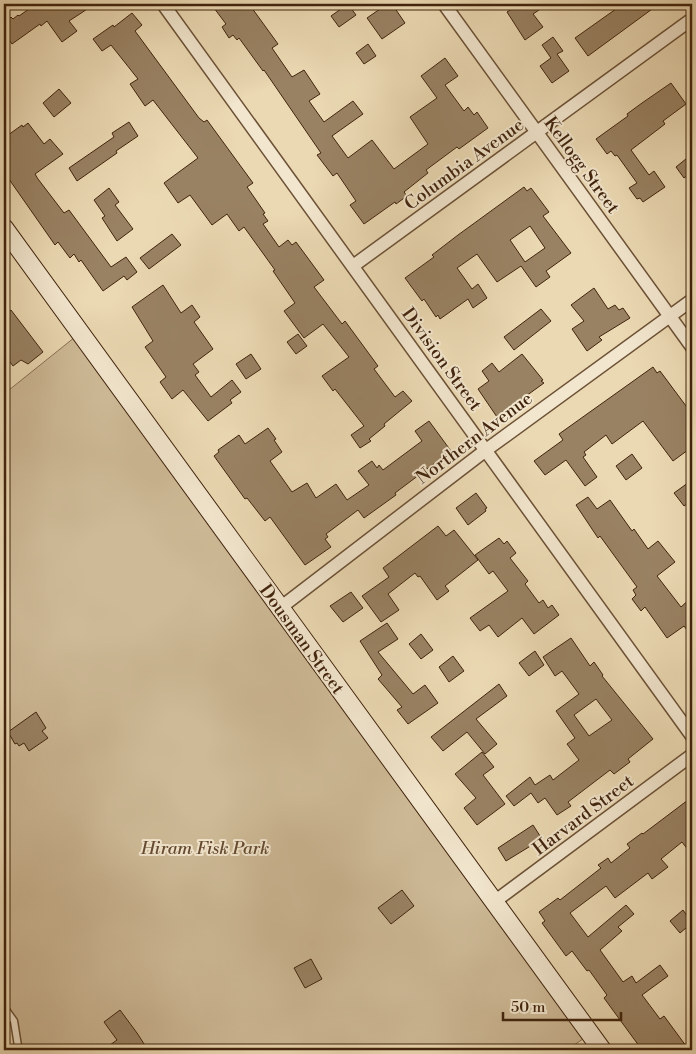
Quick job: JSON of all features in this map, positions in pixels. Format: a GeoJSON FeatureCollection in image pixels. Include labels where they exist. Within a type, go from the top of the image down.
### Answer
{"type":"FeatureCollection","features":[{"type":"Feature","properties":{"kind":"street","name":"Division Street"},"geometry":{"type":"LineString","coordinates":[[163,4],[692,736]]}},
{"type":"Feature","properties":{"kind":"street","name":"Kellogg Street"},"geometry":{"type":"LineString","coordinates":[[444,4],[692,348]]}},
{"type":"Feature","properties":{"kind":"street","name":"Columbia Avenue"},"geometry":{"type":"LineString","coordinates":[[353,266],[692,19]]}},
{"type":"Feature","properties":{"kind":"street","name":"Dousman Street"},"geometry":{"type":"LineString","coordinates":[[4,228],[602,1050]]}},
{"type":"Feature","properties":{"kind":"street","name":"Northern Avenue"},"geometry":{"type":"LineString","coordinates":[[280,608],[486,450],[692,300]]}},
{"type":"Feature","properties":{"kind":"street","name":"Harvard Street"},"geometry":{"type":"LineString","coordinates":[[494,902],[692,755]]}},
{"type":"Feature","properties":{"kind":"lane"},"geometry":{"type":"LineString","coordinates":[[4,1007],[14,1021],[20,1050]]}},
{"type":"Feature","properties":{"kind":"green space","name":"Hiram Fisk Park"},"geometry":{"type":"Polygon","coordinates":[[[80,333],[590,1034],[567,1050],[20,1050],[14,1021],[4,1007],[4,394],[80,333]]]}},
{"type":"Feature","properties":{"kind":"building"},"geometry":{"type":"Polygon","coordinates":[[[36,4],[95,4],[69,21],[77,31],[62,42],[47,21],[12,44],[4,33],[4,23],[11,17],[13,19],[19,16],[36,4]]]}},
{"type":"Feature","properties":{"kind":"building"},"geometry":{"type":"Polygon","coordinates":[[[211,4],[249,4],[278,44],[272,48],[292,77],[304,70],[320,94],[309,101],[324,122],[353,101],[363,114],[332,136],[348,158],[372,140],[394,169],[428,144],[410,117],[437,98],[421,76],[445,58],[458,76],[445,85],[464,111],[468,107],[474,115],[477,112],[488,128],[459,149],[457,147],[426,170],[428,173],[404,192],[407,196],[396,204],[395,202],[364,224],[350,205],[356,201],[337,173],[333,176],[317,155],[321,153],[264,70],[239,38],[237,40],[233,35],[229,38],[222,27],[226,24],[211,4]]]}},
{"type":"Feature","properties":{"kind":"building"},"geometry":{"type":"Polygon","coordinates":[[[348,4],[356,15],[339,27],[331,16],[348,4]]]}},
{"type":"Feature","properties":{"kind":"building"},"geometry":{"type":"Polygon","coordinates":[[[387,4],[392,4],[405,23],[382,39],[367,18],[387,4]]]}},
{"type":"Feature","properties":{"kind":"building"},"geometry":{"type":"Polygon","coordinates":[[[519,4],[548,4],[533,14],[543,27],[525,40],[507,12],[519,4]]]}},
{"type":"Feature","properties":{"kind":"building"},"geometry":{"type":"Polygon","coordinates":[[[623,4],[659,4],[588,56],[575,38],[623,4]]]}},
{"type":"Feature","properties":{"kind":"building"},"geometry":{"type":"Polygon","coordinates":[[[132,13],[142,25],[135,31],[199,118],[204,122],[207,120],[253,183],[247,187],[265,213],[263,214],[268,221],[263,224],[279,247],[288,240],[292,245],[296,242],[324,280],[314,287],[342,324],[345,321],[378,366],[374,369],[395,397],[403,391],[412,401],[384,424],[385,426],[369,439],[371,441],[360,448],[351,435],[364,426],[335,389],[333,391],[322,376],[349,357],[323,324],[304,338],[284,311],[295,303],[273,271],[275,270],[244,227],[239,231],[227,214],[212,225],[190,195],[178,203],[164,183],[198,158],[153,100],[145,106],[130,84],[138,79],[111,45],[102,51],[93,39],[113,25],[114,27],[132,13]]]}},
{"type":"Feature","properties":{"kind":"building"},"geometry":{"type":"Polygon","coordinates":[[[553,37],[563,51],[557,54],[569,71],[552,83],[540,66],[551,58],[542,45],[553,37]]]}},
{"type":"Feature","properties":{"kind":"building"},"geometry":{"type":"Polygon","coordinates":[[[368,44],[376,56],[364,64],[356,53],[368,44]]]}},
{"type":"Feature","properties":{"kind":"building"},"geometry":{"type":"Polygon","coordinates":[[[671,83],[686,104],[663,121],[665,124],[631,150],[649,175],[654,171],[665,187],[643,202],[640,198],[637,199],[629,188],[637,183],[617,155],[615,156],[611,151],[607,154],[596,139],[671,83]]]}},
{"type":"Feature","properties":{"kind":"building"},"geometry":{"type":"Polygon","coordinates":[[[59,89],[71,103],[54,117],[43,103],[59,89]]]}},
{"type":"Feature","properties":{"kind":"building"},"geometry":{"type":"Polygon","coordinates":[[[129,122],[138,136],[77,181],[69,168],[114,137],[112,133],[129,122]]]}},
{"type":"Feature","properties":{"kind":"building"},"geometry":{"type":"Polygon","coordinates":[[[28,123],[44,144],[50,139],[63,154],[35,174],[38,179],[64,213],[69,210],[111,267],[126,257],[137,272],[127,280],[124,276],[103,291],[81,260],[79,262],[74,254],[70,258],[58,242],[55,245],[4,172],[4,138],[28,123]]]}},
{"type":"Feature","properties":{"kind":"building"},"geometry":{"type":"Polygon","coordinates":[[[692,154],[692,172],[684,178],[676,167],[692,154]]]}},
{"type":"Feature","properties":{"kind":"building"},"geometry":{"type":"Polygon","coordinates":[[[524,187],[527,191],[531,188],[549,212],[543,216],[571,253],[546,271],[550,277],[536,287],[521,266],[497,282],[477,254],[457,268],[472,289],[478,284],[487,298],[473,308],[468,299],[440,319],[438,315],[436,317],[424,299],[422,301],[405,278],[434,257],[432,255],[524,187]],[[530,226],[510,240],[525,262],[545,248],[530,226]]]}},
{"type":"Feature","properties":{"kind":"building"},"geometry":{"type":"Polygon","coordinates":[[[109,188],[119,202],[115,205],[133,229],[117,241],[102,218],[105,216],[94,200],[109,188]]]}},
{"type":"Feature","properties":{"kind":"building"},"geometry":{"type":"Polygon","coordinates":[[[172,234],[181,245],[149,269],[140,258],[172,234]]]}},
{"type":"Feature","properties":{"kind":"building"},"geometry":{"type":"Polygon","coordinates":[[[163,285],[181,313],[192,305],[200,317],[194,322],[213,349],[193,364],[199,372],[195,375],[211,397],[232,380],[241,392],[230,400],[232,403],[208,421],[183,390],[172,399],[160,382],[166,377],[145,347],[153,341],[132,307],[163,285]]]}},
{"type":"Feature","properties":{"kind":"building"},"geometry":{"type":"Polygon","coordinates":[[[594,288],[608,309],[615,305],[619,310],[623,308],[630,318],[599,337],[602,340],[587,351],[572,329],[584,321],[571,305],[594,288]]]}},
{"type":"Feature","properties":{"kind":"building"},"geometry":{"type":"Polygon","coordinates":[[[541,309],[551,321],[514,350],[504,337],[541,309]]]}},
{"type":"Feature","properties":{"kind":"building"},"geometry":{"type":"Polygon","coordinates":[[[11,310],[43,352],[28,364],[21,360],[13,366],[4,354],[4,315],[11,310]]]}},
{"type":"Feature","properties":{"kind":"building"},"geometry":{"type":"Polygon","coordinates":[[[298,334],[307,346],[296,354],[287,342],[298,334]]]}},
{"type":"Feature","properties":{"kind":"building"},"geometry":{"type":"Polygon","coordinates":[[[251,354],[261,369],[246,379],[236,364],[251,354]]]}},
{"type":"Feature","properties":{"kind":"building"},"geometry":{"type":"Polygon","coordinates":[[[522,354],[544,383],[497,417],[478,389],[489,381],[482,371],[492,363],[499,372],[522,354]]]}},
{"type":"Feature","properties":{"kind":"building"},"geometry":{"type":"Polygon","coordinates":[[[653,367],[657,373],[660,371],[692,414],[692,447],[673,461],[643,421],[612,444],[606,435],[584,452],[586,455],[583,457],[597,477],[585,486],[566,460],[545,475],[534,461],[563,440],[559,434],[653,367]]]}},
{"type":"Feature","properties":{"kind":"building"},"geometry":{"type":"Polygon","coordinates":[[[429,421],[451,451],[364,518],[358,510],[326,534],[328,537],[325,539],[331,547],[305,565],[270,517],[265,521],[247,498],[245,499],[214,456],[219,452],[218,450],[239,435],[245,444],[268,428],[282,452],[270,461],[292,492],[307,483],[316,498],[336,484],[347,500],[369,485],[358,471],[372,461],[377,468],[379,465],[383,470],[422,441],[415,431],[429,421]]]}},
{"type":"Feature","properties":{"kind":"building"},"geometry":{"type":"Polygon","coordinates":[[[632,454],[642,468],[626,480],[616,466],[632,454]]]}},
{"type":"Feature","properties":{"kind":"building"},"geometry":{"type":"Polygon","coordinates":[[[692,480],[692,500],[684,506],[674,493],[692,480]]]}},
{"type":"Feature","properties":{"kind":"building"},"geometry":{"type":"Polygon","coordinates":[[[476,493],[487,508],[485,509],[486,511],[468,525],[456,508],[476,493]]]}},
{"type":"Feature","properties":{"kind":"building"},"geometry":{"type":"Polygon","coordinates":[[[588,497],[597,509],[610,500],[632,531],[634,529],[648,549],[658,541],[675,562],[657,576],[681,607],[692,597],[692,637],[684,626],[667,638],[645,607],[641,611],[632,599],[636,595],[633,590],[637,587],[600,536],[598,538],[576,505],[588,497]]]}},
{"type":"Feature","properties":{"kind":"building"},"geometry":{"type":"Polygon","coordinates":[[[438,526],[446,536],[454,530],[478,560],[445,586],[449,591],[437,600],[420,576],[418,577],[415,573],[388,594],[399,610],[381,622],[362,596],[389,577],[383,568],[438,526]]]}},
{"type":"Feature","properties":{"kind":"building"},"geometry":{"type":"Polygon","coordinates":[[[499,538],[504,544],[507,541],[516,553],[510,558],[528,581],[525,584],[539,603],[543,600],[548,608],[552,605],[559,615],[534,634],[522,618],[498,637],[489,625],[480,631],[470,618],[508,591],[493,571],[489,574],[475,555],[499,538]]]}},
{"type":"Feature","properties":{"kind":"building"},"geometry":{"type":"Polygon","coordinates":[[[351,592],[363,608],[343,622],[330,606],[351,592]]]}},
{"type":"Feature","properties":{"kind":"building"},"geometry":{"type":"Polygon","coordinates":[[[387,623],[398,639],[378,652],[413,694],[425,685],[438,703],[408,724],[397,710],[402,707],[378,679],[382,675],[360,641],[387,623]]]}},
{"type":"Feature","properties":{"kind":"building"},"geometry":{"type":"Polygon","coordinates":[[[421,634],[433,650],[421,659],[409,644],[421,634]]]}},
{"type":"Feature","properties":{"kind":"building"},"geometry":{"type":"Polygon","coordinates":[[[571,638],[590,666],[594,662],[602,676],[653,739],[628,759],[630,762],[614,774],[610,770],[568,802],[571,806],[557,815],[545,798],[538,803],[531,793],[514,806],[506,796],[530,777],[535,785],[550,775],[553,780],[579,760],[567,744],[575,738],[556,711],[579,694],[562,671],[555,676],[543,657],[571,638]],[[596,699],[574,715],[589,736],[612,720],[596,699]]]}},
{"type":"Feature","properties":{"kind":"building"},"geometry":{"type":"Polygon","coordinates":[[[535,651],[544,665],[529,676],[519,663],[535,651]]]}},
{"type":"Feature","properties":{"kind":"building"},"geometry":{"type":"Polygon","coordinates":[[[453,656],[464,671],[449,682],[439,667],[453,656]]]}},
{"type":"Feature","properties":{"kind":"building"},"geometry":{"type":"Polygon","coordinates":[[[499,684],[507,696],[476,719],[497,744],[485,754],[467,732],[443,751],[431,737],[499,684]]]}},
{"type":"Feature","properties":{"kind":"building"},"geometry":{"type":"Polygon","coordinates":[[[36,712],[46,728],[42,731],[48,738],[29,751],[24,743],[19,746],[17,743],[15,744],[8,732],[36,712]]]}},
{"type":"Feature","properties":{"kind":"building"},"geometry":{"type":"Polygon","coordinates":[[[482,752],[494,767],[483,775],[505,804],[477,825],[464,808],[476,798],[455,774],[482,752]]]}},
{"type":"Feature","properties":{"kind":"building"},"geometry":{"type":"Polygon","coordinates":[[[692,797],[692,855],[682,842],[661,859],[668,867],[652,879],[648,873],[615,898],[606,886],[570,913],[588,937],[626,905],[634,914],[618,927],[622,931],[600,950],[623,982],[632,976],[636,983],[660,965],[668,976],[642,995],[660,1019],[664,1016],[689,1050],[642,1050],[604,998],[607,995],[589,970],[587,971],[572,951],[566,956],[542,923],[545,921],[539,912],[558,898],[560,900],[601,868],[598,865],[608,858],[611,863],[630,848],[627,844],[692,797]]]}},
{"type":"Feature","properties":{"kind":"building"},"geometry":{"type":"Polygon","coordinates":[[[533,825],[542,839],[506,861],[498,848],[533,825]]]}},
{"type":"Feature","properties":{"kind":"building"},"geometry":{"type":"Polygon","coordinates":[[[402,890],[414,906],[391,924],[378,908],[402,890]]]}},
{"type":"Feature","properties":{"kind":"building"},"geometry":{"type":"Polygon","coordinates":[[[683,910],[692,923],[680,933],[670,921],[683,910]]]}},
{"type":"Feature","properties":{"kind":"building"},"geometry":{"type":"Polygon","coordinates":[[[311,959],[322,979],[305,988],[294,968],[311,959]]]}},
{"type":"Feature","properties":{"kind":"building"},"geometry":{"type":"Polygon","coordinates":[[[120,1010],[148,1050],[103,1050],[117,1040],[104,1022],[120,1010]]]}}]}
